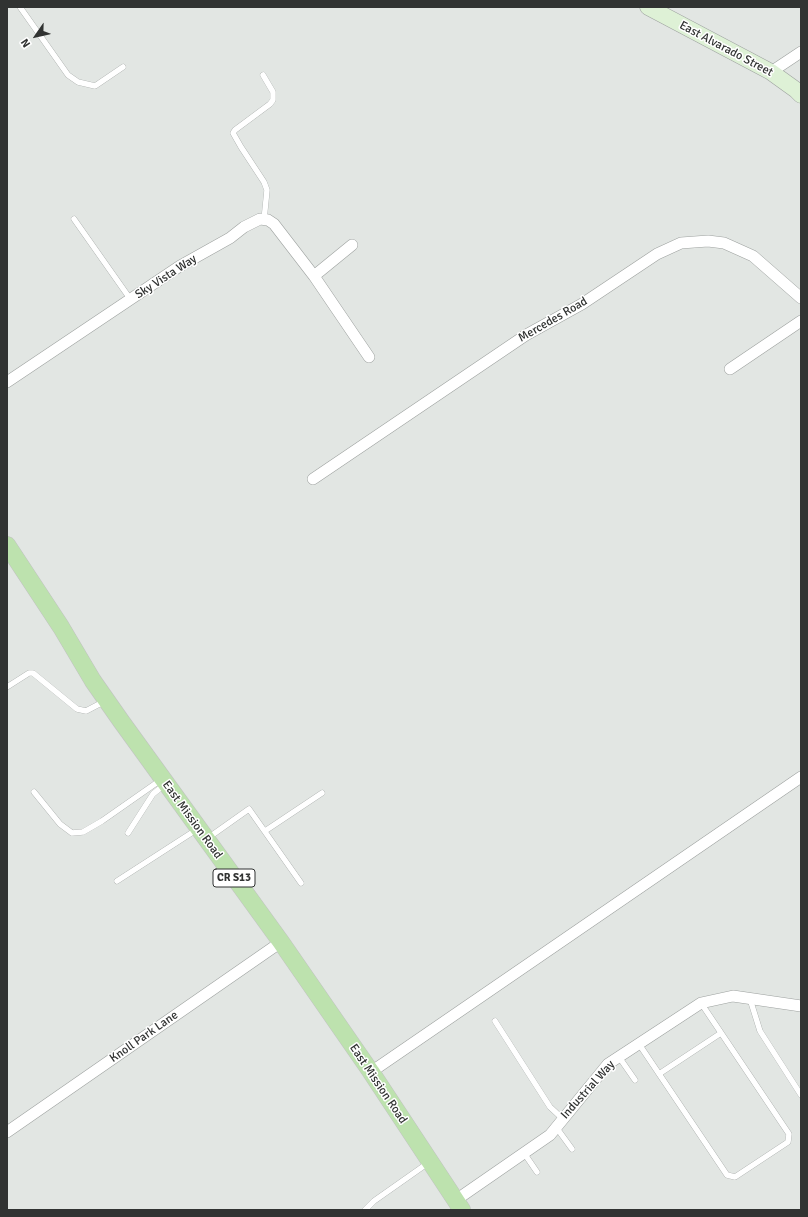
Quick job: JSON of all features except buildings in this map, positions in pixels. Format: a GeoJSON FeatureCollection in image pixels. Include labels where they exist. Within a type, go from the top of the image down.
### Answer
{"type":"FeatureCollection","features":[{"type":"Feature","properties":{"kind":"main road","name":"East Mission Road"},"geometry":{"type":"LineString","coordinates":[[7,545],[61,626],[107,700],[281,942],[371,1072],[459,1205]]}},
{"type":"Feature","properties":{"kind":"street","name":"East Alvarado Street"},"geometry":{"type":"LineString","coordinates":[[648,7],[771,72],[801,95]]}},
{"type":"Feature","properties":{"kind":"street"},"geometry":{"type":"LineString","coordinates":[[771,72],[801,52]]}},
{"type":"Feature","properties":{"kind":"street","name":"Sky Vista Way"},"geometry":{"type":"LineString","coordinates":[[7,382],[180,266],[230,238],[244,227],[260,219],[264,220]]}},
{"type":"Feature","properties":{"kind":"street"},"geometry":{"type":"LineString","coordinates":[[264,220],[268,220],[274,224],[314,276],[369,356]]}},
{"type":"Feature","properties":{"kind":"street","name":"Mercedes Road"},"geometry":{"type":"LineString","coordinates":[[313,479],[526,335],[582,304],[657,254],[681,243],[708,241],[724,243],[753,256],[801,298]]}},
{"type":"Feature","properties":{"kind":"street"},"geometry":{"type":"LineString","coordinates":[[314,276],[352,245]]}},
{"type":"Feature","properties":{"kind":"street"},"geometry":{"type":"LineString","coordinates":[[730,369],[801,322]]}},
{"type":"Feature","properties":{"kind":"street"},"geometry":{"type":"LineString","coordinates":[[371,1072],[801,776]]}},
{"type":"Feature","properties":{"kind":"street","name":"Knoll Park Lane"},"geometry":{"type":"LineString","coordinates":[[7,1132],[281,942]]}},
{"type":"Feature","properties":{"kind":"street","name":"Industrial Way"},"geometry":{"type":"LineString","coordinates":[[459,1205],[550,1134],[608,1064],[701,1003],[733,996],[801,1006]]}},
{"type":"Feature","properties":{"kind":"lane"},"geometry":{"type":"LineString","coordinates":[[20,7],[68,75],[78,82],[95,86],[123,67]]}},
{"type":"Feature","properties":{"kind":"lane"},"geometry":{"type":"LineString","coordinates":[[263,75],[273,92],[273,100],[233,133],[264,182],[267,190],[264,220]]}},
{"type":"Feature","properties":{"kind":"lane"},"geometry":{"type":"LineString","coordinates":[[74,219],[131,300]]}},
{"type":"Feature","properties":{"kind":"lane"},"geometry":{"type":"LineString","coordinates":[[7,687],[29,673],[33,673],[77,708],[86,711],[107,700]]}},
{"type":"Feature","properties":{"kind":"lane"},"geometry":{"type":"LineString","coordinates":[[34,792],[60,824],[72,833],[83,832],[164,781]]}},
{"type":"Feature","properties":{"kind":"lane"},"geometry":{"type":"LineString","coordinates":[[128,833],[153,794],[164,781]]}},
{"type":"Feature","properties":{"kind":"lane"},"geometry":{"type":"LineString","coordinates":[[265,831],[322,793]]}},
{"type":"Feature","properties":{"kind":"lane"},"geometry":{"type":"LineString","coordinates":[[117,881],[249,809],[301,883]]}},
{"type":"Feature","properties":{"kind":"lane"},"geometry":{"type":"LineString","coordinates":[[750,998],[760,1031],[801,1096]]}},
{"type":"Feature","properties":{"kind":"lane"},"geometry":{"type":"LineString","coordinates":[[639,1044],[727,1175],[735,1177],[788,1142],[789,1134],[701,1003]]}},
{"type":"Feature","properties":{"kind":"lane"},"geometry":{"type":"LineString","coordinates":[[495,1021],[550,1107],[572,1149]]}},
{"type":"Feature","properties":{"kind":"lane"},"geometry":{"type":"LineString","coordinates":[[659,1074],[721,1033]]}},
{"type":"Feature","properties":{"kind":"lane"},"geometry":{"type":"LineString","coordinates":[[619,1057],[635,1080]]}},
{"type":"Feature","properties":{"kind":"lane"},"geometry":{"type":"LineString","coordinates":[[524,1153],[537,1172]]}},
{"type":"Feature","properties":{"kind":"lane"},"geometry":{"type":"LineString","coordinates":[[364,1210],[374,1201],[430,1161]]}}]}
